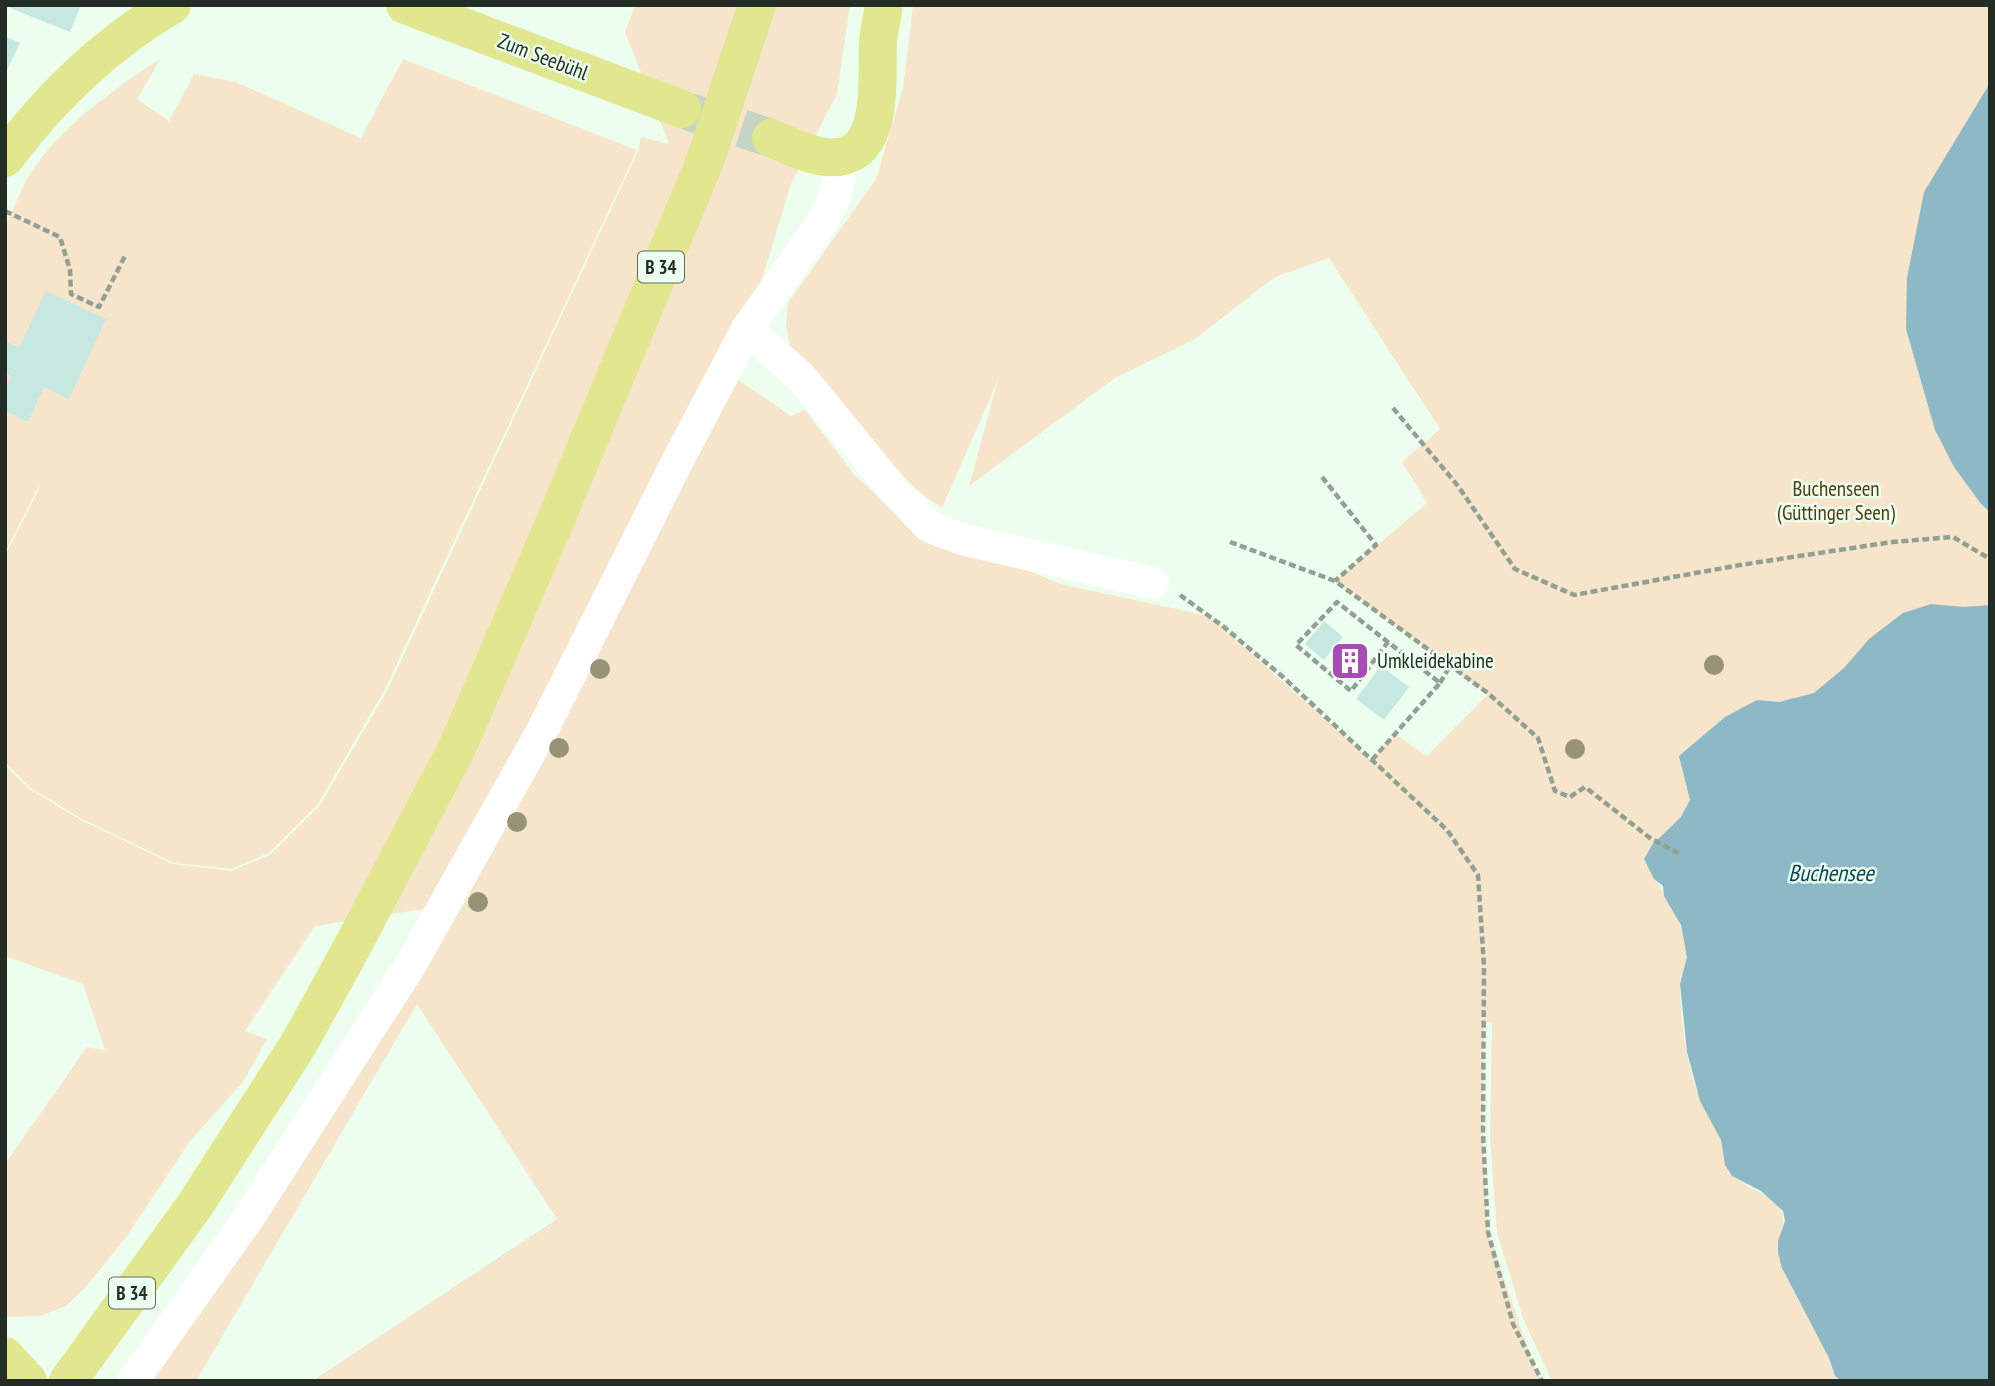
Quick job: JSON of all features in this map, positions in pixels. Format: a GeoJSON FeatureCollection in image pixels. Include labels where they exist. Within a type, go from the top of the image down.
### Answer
{"type":"FeatureCollection","features":[{"type":"Feature","properties":{"kind":"main road"},"geometry":{"type":"LineString","coordinates":[[5,158],[70,83],[131,33],[172,5]]}},
{"type":"Feature","properties":{"kind":"main road","name":"Zum Seebühl"},"geometry":{"type":"LineString","coordinates":[[405,5],[681,109]]}},
{"type":"Feature","properties":{"kind":"main road","name":"B 34"},"geometry":{"type":"LineString","coordinates":[[68,1381],[195,1205],[298,1045],[344,964],[457,748],[549,537],[705,161],[757,5]]}},
{"type":"Feature","properties":{"kind":"main road"},"geometry":{"type":"LineString","coordinates":[[771,138],[829,158],[845,156],[858,150],[873,126],[878,40],[884,5]]}},
{"type":"Feature","properties":{"kind":"main road"},"geometry":{"type":"LineString","coordinates":[[5,1356],[28,1381]]}},
{"type":"Feature","properties":{"kind":"street"},"geometry":{"type":"LineString","coordinates":[[133,1381],[249,1217],[411,964],[541,733],[676,464],[747,330],[821,224],[834,200],[845,156]]}},
{"type":"Feature","properties":{"kind":"street"},"geometry":{"type":"LineString","coordinates":[[747,330],[801,377],[891,487],[930,527],[965,540],[1153,583]]}},
{"type":"Feature","properties":{"kind":"path"},"geometry":{"type":"LineString","coordinates":[[5,211],[60,237],[70,270],[71,294],[99,307],[125,256]]}},
{"type":"Feature","properties":{"kind":"path"},"geometry":{"type":"LineString","coordinates":[[1393,408],[1458,486],[1515,569],[1574,595],[1740,565],[1916,540],[1953,537],[1990,559]]}},
{"type":"Feature","properties":{"kind":"path"},"geometry":{"type":"LineString","coordinates":[[1322,477],[1376,545],[1335,581]]}},
{"type":"Feature","properties":{"kind":"path"},"geometry":{"type":"LineString","coordinates":[[1230,542],[1335,581],[1489,694],[1538,738],[1555,791],[1570,797],[1584,787],[1650,838],[1682,855]]}},
{"type":"Feature","properties":{"kind":"path"},"geometry":{"type":"LineString","coordinates":[[1153,583],[1187,598],[1283,677],[1453,836],[1478,875],[1484,966],[1483,1135],[1488,1232],[1513,1324],[1542,1381]]}},
{"type":"Feature","properties":{"kind":"path"},"geometry":{"type":"LineString","coordinates":[[1388,642],[1351,691],[1296,645],[1337,602],[1388,642],[1440,683]]}},
{"type":"Feature","properties":{"kind":"path"},"geometry":{"type":"LineString","coordinates":[[1371,760],[1440,683],[1450,666]]}},
{"type":"Feature","properties":{"kind":"green space","name":"Buchenseen (Güttinger Seen)"},"geometry":{"type":"Polygon","coordinates":[[[635,5],[850,5],[837,94],[791,184],[747,329],[725,371],[791,416],[805,410],[856,477],[900,514],[1060,584],[1209,616],[1371,760],[1395,734],[1427,756],[1488,694],[1335,581],[1427,503],[1402,462],[1440,429],[1329,258],[1275,277],[1195,339],[1115,378],[969,486],[998,380],[942,508],[900,478],[791,349],[786,327],[788,303],[876,179],[903,88],[913,5],[1990,5],[1990,617],[1834,677],[1814,693],[1792,699],[1680,758],[1688,785],[1689,801],[1682,816],[1644,858],[1677,918],[1685,943],[1687,960],[1680,983],[1683,1031],[1697,1091],[1720,1136],[1729,1172],[1768,1197],[1781,1210],[1782,1230],[1832,1368],[1842,1381],[1552,1381],[1524,1321],[1497,1233],[1490,1137],[1492,1022],[1484,1023],[1483,1135],[1488,1232],[1534,1366],[1542,1381],[312,1381],[557,1219],[417,1004],[196,1381],[133,1381],[443,906],[315,926],[245,1031],[267,1039],[243,1082],[191,1140],[127,1236],[85,1288],[66,1306],[41,1316],[5,1317],[5,1164],[87,1047],[105,1050],[83,984],[5,956],[5,765],[28,788],[81,820],[173,864],[231,871],[270,855],[320,805],[387,691],[638,151],[641,137],[669,144],[625,32],[635,5]]]}},
{"type":"Feature","properties":{"kind":"green space"},"geometry":{"type":"Polygon","coordinates":[[[161,58],[137,99],[169,121],[194,74],[236,82],[361,138],[403,59],[637,150],[385,689],[318,804],[269,853],[231,869],[174,863],[82,819],[29,787],[5,762],[5,556],[38,491],[37,482],[37,490],[5,553],[5,227],[28,177],[55,142],[88,111],[161,58]]]}},
{"type":"Feature","properties":{"kind":"water"},"geometry":{"type":"Polygon","coordinates":[[[1990,83],[1990,512],[1954,467],[1935,430],[1906,329],[1907,278],[1924,192],[1990,83]]]}},
{"type":"Feature","properties":{"kind":"water","name":"Buchensee"},"geometry":{"type":"Polygon","coordinates":[[[1931,604],[1964,607],[1990,605],[1990,1381],[1842,1381],[1835,1376],[1829,1358],[1782,1268],[1778,1241],[1785,1221],[1783,1211],[1761,1191],[1732,1176],[1725,1165],[1721,1140],[1700,1101],[1687,1052],[1680,984],[1687,957],[1681,925],[1664,896],[1663,886],[1654,879],[1644,859],[1652,845],[1681,817],[1690,800],[1679,756],[1725,717],[1757,700],[1779,702],[1814,693],[1844,668],[1869,639],[1903,613],[1931,604]]]}},
{"type":"Feature","properties":{"kind":"building"},"geometry":{"type":"Polygon","coordinates":[[[11,5],[81,5],[70,32],[10,8],[11,5]]]}},
{"type":"Feature","properties":{"kind":"building"},"geometry":{"type":"Polygon","coordinates":[[[5,36],[20,43],[5,74],[5,36]]]}},
{"type":"Feature","properties":{"kind":"building"},"geometry":{"type":"Polygon","coordinates":[[[46,291],[106,319],[69,399],[44,387],[28,422],[5,411],[5,389],[11,376],[5,373],[5,341],[19,348],[46,291]]]}},
{"type":"Feature","properties":{"kind":"building"},"geometry":{"type":"Polygon","coordinates":[[[1324,621],[1343,637],[1324,660],[1305,644],[1324,621]]]}},
{"type":"Feature","properties":{"kind":"building","name":"Umkleidekabine"},"geometry":{"type":"Polygon","coordinates":[[[1350,642],[1369,658],[1350,681],[1331,665],[1350,642]]]}},
{"type":"Feature","properties":{"kind":"building"},"geometry":{"type":"Polygon","coordinates":[[[1381,666],[1409,687],[1384,720],[1356,699],[1381,666]]]}},
{"type":"Feature","properties":{"kind":"tunnel"},"geometry":{"type":"LineString","coordinates":[[687,111],[771,138]]}},
{"type":"Feature","properties":{"kind":"place","name":"Umkleidekabine"},"geometry":{"type":"Point","coordinates":[1350,661]}}]}
